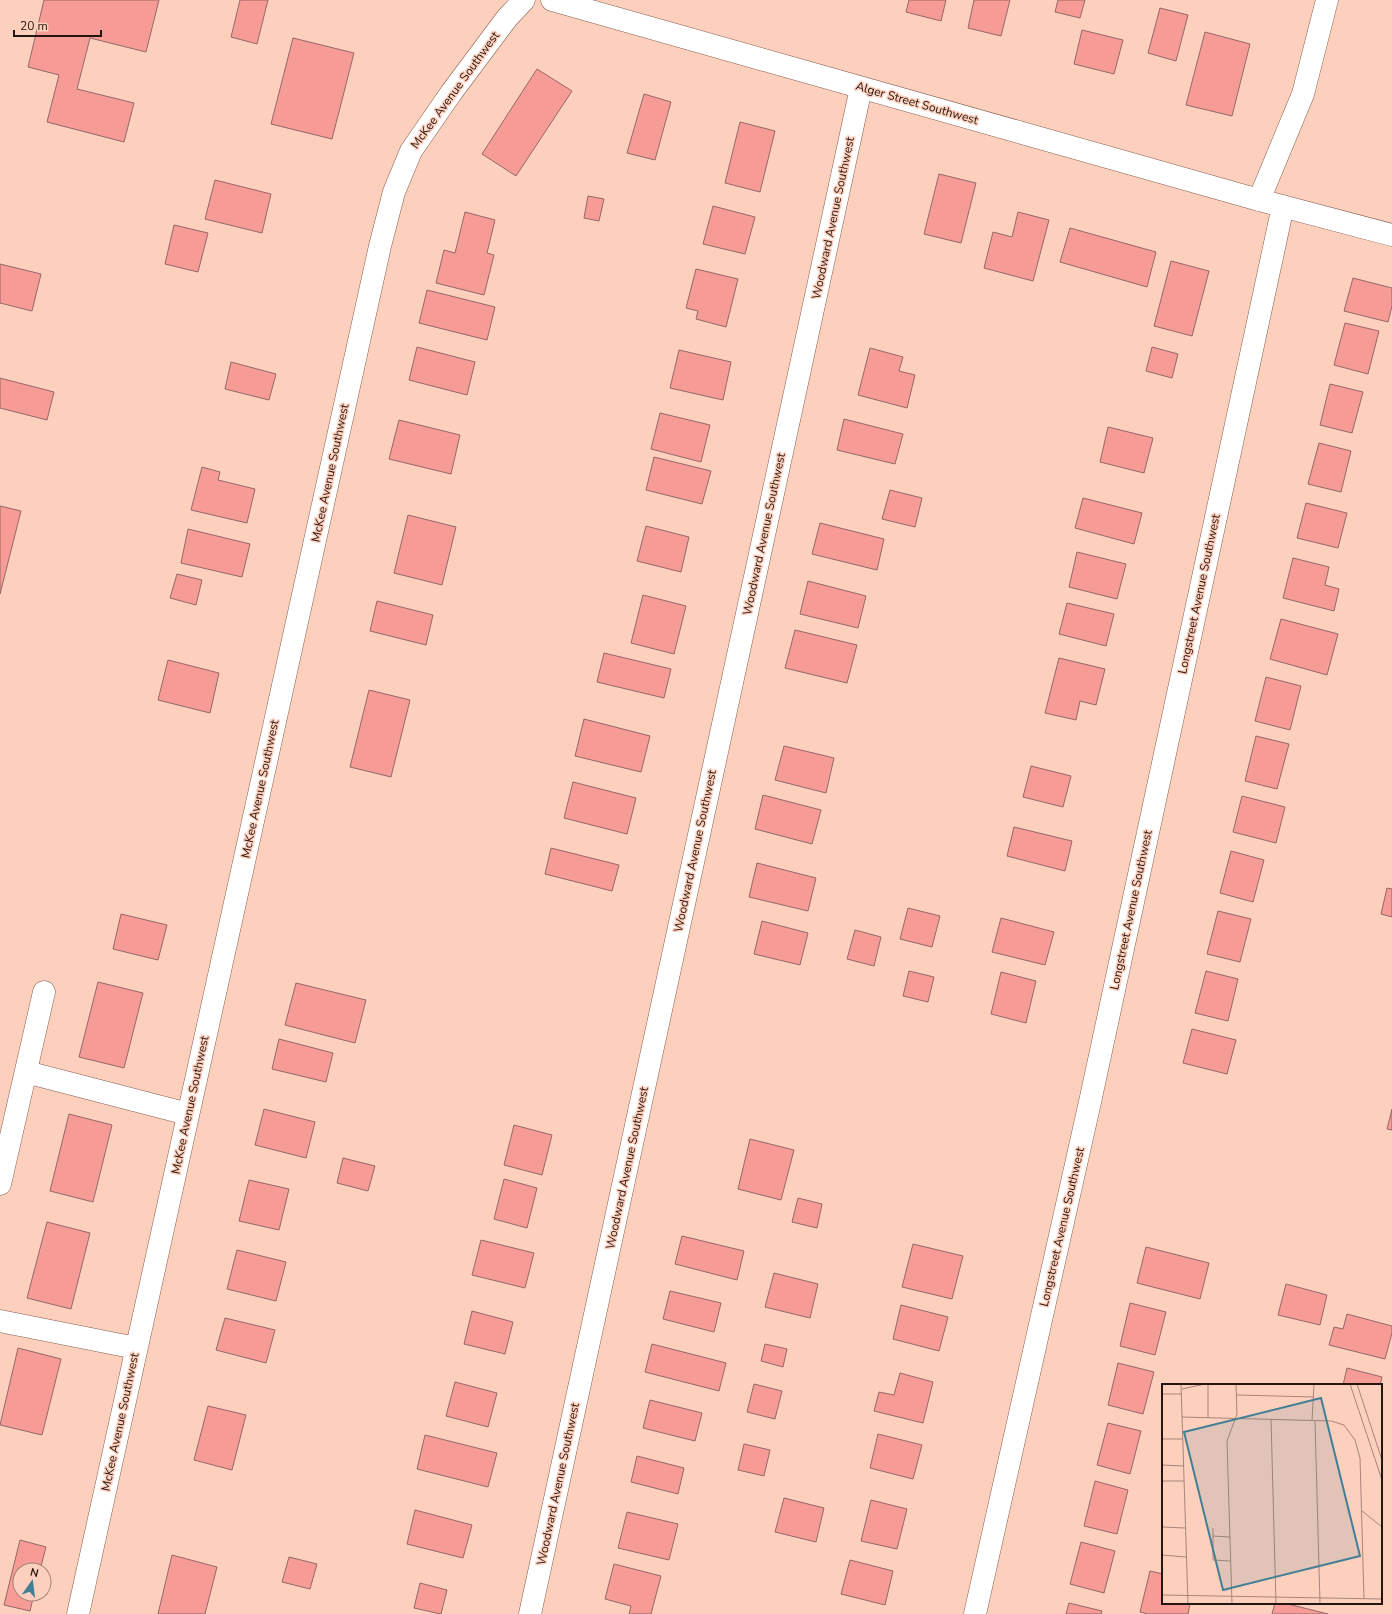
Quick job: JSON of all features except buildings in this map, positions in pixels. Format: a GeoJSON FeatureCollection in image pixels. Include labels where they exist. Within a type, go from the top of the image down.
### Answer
{"type":"FeatureCollection","features":[{"type":"Feature","properties":{"kind":"street","name":"McKee Avenue Southwest"},"geometry":{"type":"LineString","coordinates":[[78,1614],[380,246],[394,192],[411,151],[451,93],[507,18],[524,0]]}},
{"type":"Feature","properties":{"kind":"street","name":"Alger Street Southwest"},"geometry":{"type":"LineString","coordinates":[[552,0],[1259,200],[1392,235]]}},
{"type":"Feature","properties":{"kind":"street"},"geometry":{"type":"LineString","coordinates":[[1259,200],[1303,94],[1327,0]]}},
{"type":"Feature","properties":{"kind":"street","name":"Woodward Avenue Southwest"},"geometry":{"type":"LineString","coordinates":[[530,1614],[861,88]]}},
{"type":"Feature","properties":{"kind":"street","name":"Longstreet Avenue Southwest"},"geometry":{"type":"LineString","coordinates":[[975,1614],[1089,1109],[1283,206]]}},
{"type":"Feature","properties":{"kind":"street"},"geometry":{"type":"LineString","coordinates":[[0,1184],[44,992]]}},
{"type":"Feature","properties":{"kind":"street"},"geometry":{"type":"LineString","coordinates":[[26,1072],[188,1114]]}},
{"type":"Feature","properties":{"kind":"street"},"geometry":{"type":"LineString","coordinates":[[0,1321],[136,1348]]}}]}
